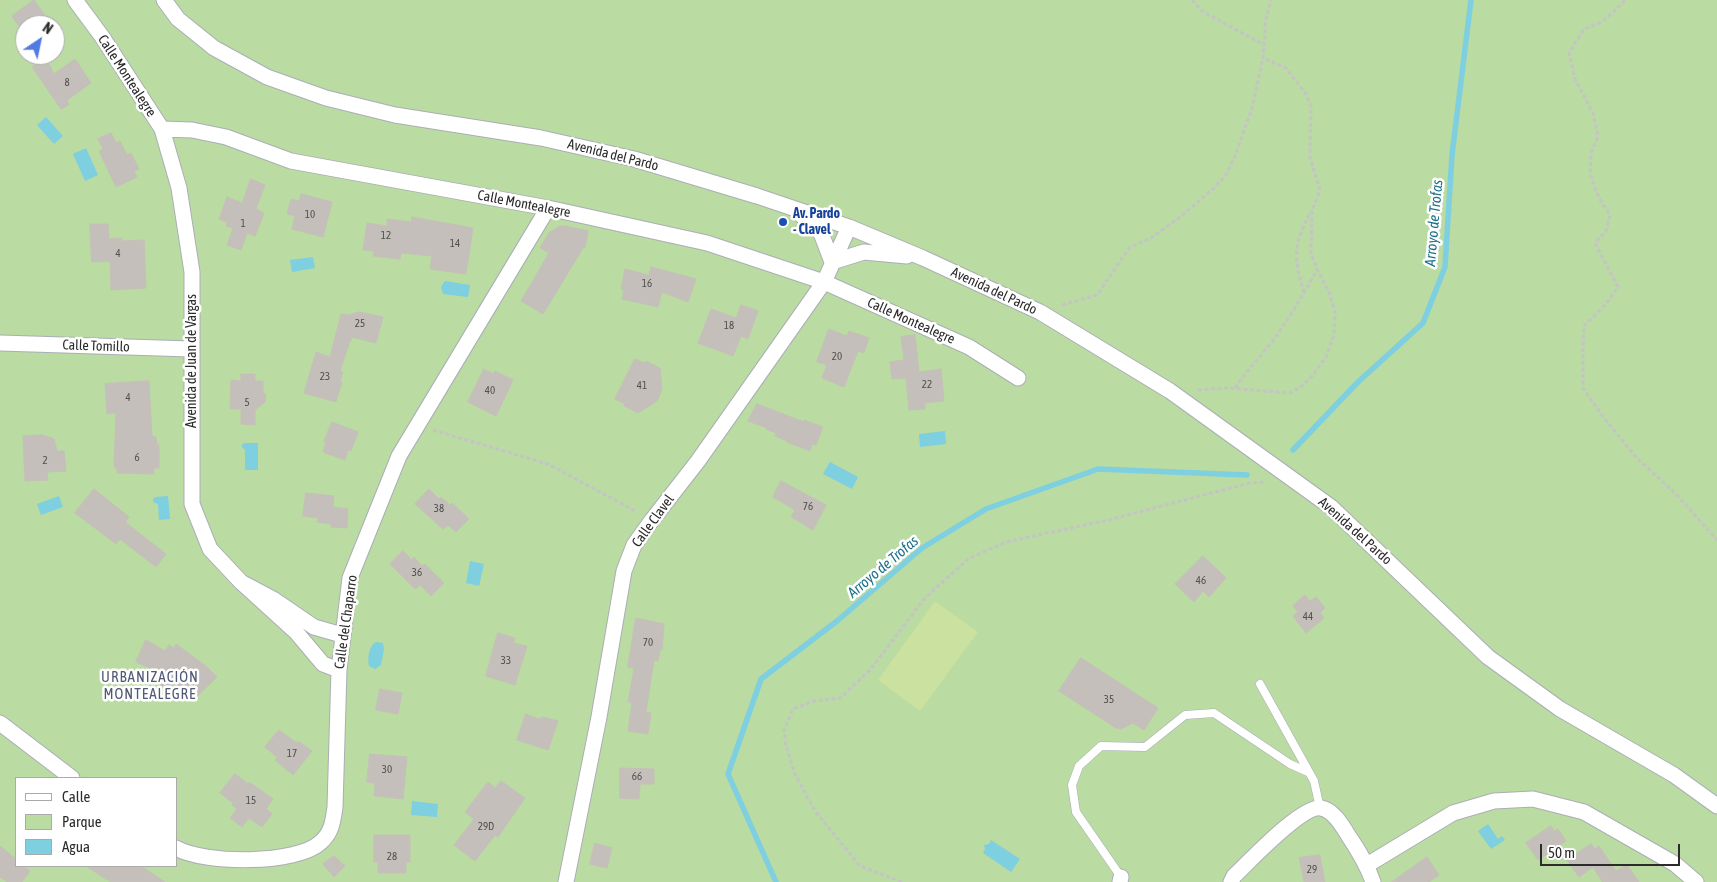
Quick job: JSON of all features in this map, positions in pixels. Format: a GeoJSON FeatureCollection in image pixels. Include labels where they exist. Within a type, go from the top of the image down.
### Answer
{"type":"FeatureCollection","features":[{"type":"Feature","properties":{"kind":"street","name":"Calle Montealegre"},"geometry":{"type":"LineString","coordinates":[[75,0],[103,38],[162,129],[192,130],[226,137],[291,161],[548,208],[707,243],[824,282],[969,347],[1018,378]]}},
{"type":"Feature","properties":{"kind":"street","name":"Avenida del Pardo"},"geometry":{"type":"LineString","coordinates":[[164,0],[178,19],[214,48],[267,77],[326,98],[395,115],[541,138],[634,158],[849,227],[923,258],[1040,312],[1170,391],[1331,507],[1488,656],[1560,709],[1674,775],[1717,806]]}},
{"type":"Feature","properties":{"kind":"street","name":"Avenida de Juan de Vargas"},"geometry":{"type":"LineString","coordinates":[[162,129],[179,188],[192,272],[192,504],[210,549],[241,582],[296,632],[324,664],[338,670]]}},
{"type":"Feature","properties":{"kind":"street","name":"Calle del Chaparro"},"geometry":{"type":"LineString","coordinates":[[178,849],[212,858],[264,860],[296,854],[320,844],[328,835],[332,826],[335,807],[338,670],[350,578],[399,456],[548,208]]}},
{"type":"Feature","properties":{"kind":"street"},"geometry":{"type":"LineString","coordinates":[[794,208],[821,233],[832,262],[864,252],[923,258]]}},
{"type":"Feature","properties":{"kind":"street","name":"Calle Clavel"},"geometry":{"type":"LineString","coordinates":[[566,882],[600,717],[624,571],[634,545],[698,462],[824,282],[849,227]]}},
{"type":"Feature","properties":{"kind":"street","name":"Calle Tomillo"},"geometry":{"type":"LineString","coordinates":[[0,343],[191,349]]}},
{"type":"Feature","properties":{"kind":"street","name":"Avenida de Juan de Vargas"},"geometry":{"type":"LineString","coordinates":[[241,582],[273,599],[314,627],[342,636]]}},
{"type":"Feature","properties":{"kind":"street"},"geometry":{"type":"LineString","coordinates":[[0,722],[71,777]]}},
{"type":"Feature","properties":{"kind":"street"},"geometry":{"type":"LineString","coordinates":[[1367,865],[1453,813],[1494,801],[1533,799],[1584,812],[1675,864],[1696,882]]}},
{"type":"Feature","properties":{"kind":"street"},"geometry":{"type":"LineString","coordinates":[[1231,882],[1234,876],[1292,822],[1309,810],[1320,808],[1331,813],[1340,823],[1367,865],[1373,882]]}},
{"type":"Feature","properties":{"kind":"lane"},"geometry":{"type":"LineString","coordinates":[[1260,684],[1314,781],[1320,808]]}},
{"type":"Feature","properties":{"kind":"lane"},"geometry":{"type":"LineString","coordinates":[[1120,879],[1076,812],[1072,785],[1079,766],[1101,746],[1145,747],[1185,715],[1214,713],[1290,764],[1308,772]]}},
{"type":"Feature","properties":{"kind":"path"},"geometry":{"type":"LineString","coordinates":[[1192,0],[1202,11],[1264,44]]}},
{"type":"Feature","properties":{"kind":"path"},"geometry":{"type":"LineString","coordinates":[[1040,312],[1097,295],[1130,247],[1151,238],[1180,217],[1213,189],[1226,175],[1235,156],[1252,108],[1262,58],[1266,18],[1270,0]]}},
{"type":"Feature","properties":{"kind":"path"},"geometry":{"type":"LineString","coordinates":[[1624,0],[1602,22],[1584,28],[1569,53],[1575,79],[1593,113],[1598,136],[1591,153],[1590,174],[1598,198],[1610,215],[1606,231],[1595,243],[1618,287],[1606,304],[1584,326],[1584,388],[1604,418],[1636,457],[1677,495],[1717,540]]}},
{"type":"Feature","properties":{"kind":"path"},"geometry":{"type":"LineString","coordinates":[[1262,58],[1286,68],[1306,94],[1311,107],[1310,157],[1320,190],[1312,211],[1299,235],[1295,257],[1304,293]]}},
{"type":"Feature","properties":{"kind":"path"},"geometry":{"type":"LineString","coordinates":[[1170,391],[1235,388],[1290,393],[1302,386],[1312,376],[1326,357],[1334,335],[1335,311],[1330,292],[1317,269],[1311,253],[1312,211]]}},
{"type":"Feature","properties":{"kind":"path"},"geometry":{"type":"LineString","coordinates":[[1235,388],[1298,305],[1317,269]]}},
{"type":"Feature","properties":{"kind":"path"},"geometry":{"type":"LineString","coordinates":[[428,436],[432,429],[548,464],[652,520]]}},
{"type":"Feature","properties":{"kind":"path"},"geometry":{"type":"LineString","coordinates":[[902,882],[860,866],[815,811],[794,772],[786,745],[784,730],[793,710],[814,701],[840,698],[870,670],[924,599],[968,559],[1006,542],[1108,520],[1178,500],[1250,483],[1292,479]]}},
{"type":"Feature","properties":{"kind":"green space"},"geometry":{"type":"Polygon","coordinates":[[[0,0],[1717,0],[1717,882],[0,882],[0,0]]]}},
{"type":"Feature","properties":{"kind":"green space"},"geometry":{"type":"Polygon","coordinates":[[[935,601],[978,632],[920,711],[878,680],[935,601]]]}},
{"type":"Feature","properties":{"kind":"water"},"geometry":{"type":"Polygon","coordinates":[[[46,117],[63,136],[54,144],[37,125],[46,117]]]}},
{"type":"Feature","properties":{"kind":"water"},"geometry":{"type":"Polygon","coordinates":[[[86,148],[98,175],[85,181],[73,154],[86,148]]]}},
{"type":"Feature","properties":{"kind":"water"},"geometry":{"type":"Polygon","coordinates":[[[313,257],[315,268],[292,272],[290,260],[313,257]]]}},
{"type":"Feature","properties":{"kind":"water"},"geometry":{"type":"Polygon","coordinates":[[[445,281],[470,285],[468,297],[443,294],[441,287],[445,281]]]}},
{"type":"Feature","properties":{"kind":"water"},"geometry":{"type":"Polygon","coordinates":[[[945,431],[946,444],[920,447],[919,434],[945,431]]]}},
{"type":"Feature","properties":{"kind":"water"},"geometry":{"type":"Polygon","coordinates":[[[244,443],[258,443],[258,470],[245,470],[245,450],[241,446],[244,443]]]}},
{"type":"Feature","properties":{"kind":"water"},"geometry":{"type":"Polygon","coordinates":[[[830,462],[858,477],[852,489],[823,474],[830,462]]]}},
{"type":"Feature","properties":{"kind":"water"},"geometry":{"type":"Polygon","coordinates":[[[59,496],[63,507],[41,515],[37,504],[59,496]]]}},
{"type":"Feature","properties":{"kind":"water"},"geometry":{"type":"Polygon","coordinates":[[[168,496],[170,519],[159,520],[158,504],[153,502],[153,499],[168,496]]]}},
{"type":"Feature","properties":{"kind":"water"},"geometry":{"type":"Polygon","coordinates":[[[470,561],[484,564],[479,586],[466,583],[470,561]]]}},
{"type":"Feature","properties":{"kind":"water"},"geometry":{"type":"Polygon","coordinates":[[[376,642],[383,643],[384,649],[381,665],[375,669],[369,666],[368,659],[370,649],[376,642]]]}},
{"type":"Feature","properties":{"kind":"water"},"geometry":{"type":"Polygon","coordinates":[[[412,801],[438,804],[437,817],[411,815],[412,801]]]}},
{"type":"Feature","properties":{"kind":"water"},"geometry":{"type":"Polygon","coordinates":[[[1488,824],[1498,839],[1502,836],[1505,840],[1491,849],[1478,831],[1488,824]]]}},
{"type":"Feature","properties":{"kind":"water"},"geometry":{"type":"Polygon","coordinates":[[[991,840],[1020,859],[1011,872],[983,853],[984,845],[989,844],[991,840]]]}},
{"type":"Feature","properties":{"kind":"building"},"geometry":{"type":"Polygon","coordinates":[[[34,0],[45,15],[15,15],[15,20],[12,16],[34,0]]]}},
{"type":"Feature","properties":{"kind":"building"},"geometry":{"type":"Polygon","coordinates":[[[75,59],[91,83],[67,100],[69,105],[61,109],[32,67],[35,65],[50,65],[54,74],[75,59]]]}},
{"type":"Feature","properties":{"kind":"building"},"geometry":{"type":"Polygon","coordinates":[[[111,133],[116,143],[120,141],[127,155],[131,153],[139,169],[134,171],[137,177],[116,187],[99,151],[103,149],[98,139],[111,133]]]}},
{"type":"Feature","properties":{"kind":"building"},"geometry":{"type":"Polygon","coordinates":[[[251,179],[265,185],[256,209],[264,213],[255,236],[247,233],[241,250],[227,245],[233,228],[226,226],[227,222],[219,219],[227,197],[242,203],[251,179]]]}},
{"type":"Feature","properties":{"kind":"building"},"geometry":{"type":"Polygon","coordinates":[[[301,194],[332,202],[323,237],[292,229],[295,216],[287,214],[291,199],[299,201],[301,194]]]}},
{"type":"Feature","properties":{"kind":"building"},"geometry":{"type":"Polygon","coordinates":[[[412,217],[473,228],[466,274],[430,269],[432,256],[401,253],[400,259],[373,256],[374,251],[363,250],[367,223],[387,226],[387,219],[411,222],[412,217]]]}},
{"type":"Feature","properties":{"kind":"building"},"geometry":{"type":"Polygon","coordinates":[[[90,224],[108,224],[109,239],[122,238],[122,241],[144,240],[146,288],[111,290],[110,261],[92,262],[90,224]]]}},
{"type":"Feature","properties":{"kind":"building"},"geometry":{"type":"Polygon","coordinates":[[[560,226],[588,231],[585,248],[583,248],[543,314],[521,301],[549,253],[540,248],[549,233],[560,226]]]}},
{"type":"Feature","properties":{"kind":"building"},"geometry":{"type":"Polygon","coordinates":[[[651,267],[696,279],[688,302],[662,292],[658,307],[622,299],[624,290],[621,289],[625,269],[649,275],[651,267]]]}},
{"type":"Feature","properties":{"kind":"building"},"geometry":{"type":"Polygon","coordinates":[[[741,305],[758,311],[748,339],[741,336],[733,356],[698,343],[711,309],[736,318],[741,305]]]}},
{"type":"Feature","properties":{"kind":"building"},"geometry":{"type":"Polygon","coordinates":[[[359,312],[383,317],[376,343],[352,337],[340,371],[343,372],[340,381],[342,382],[336,402],[304,393],[316,352],[330,357],[341,314],[348,315],[359,312]]]}},
{"type":"Feature","properties":{"kind":"building"},"geometry":{"type":"Polygon","coordinates":[[[829,329],[847,336],[849,331],[869,338],[864,353],[858,351],[844,387],[822,378],[827,365],[817,362],[829,329]]]}},
{"type":"Feature","properties":{"kind":"building"},"geometry":{"type":"Polygon","coordinates":[[[915,335],[919,372],[941,369],[944,401],[925,403],[925,409],[909,410],[906,378],[892,379],[890,362],[904,360],[901,337],[915,335]]]}},
{"type":"Feature","properties":{"kind":"building"},"geometry":{"type":"Polygon","coordinates":[[[635,359],[645,363],[646,361],[660,368],[662,389],[657,401],[638,413],[615,399],[635,359]]]}},
{"type":"Feature","properties":{"kind":"building"},"geometry":{"type":"Polygon","coordinates":[[[484,369],[494,374],[495,371],[513,380],[496,416],[468,402],[484,369]]]}},
{"type":"Feature","properties":{"kind":"building"},"geometry":{"type":"Polygon","coordinates":[[[241,374],[255,374],[255,381],[263,381],[263,392],[266,395],[265,402],[255,410],[255,425],[241,424],[241,409],[230,409],[231,380],[241,381],[241,374]]]}},
{"type":"Feature","properties":{"kind":"building"},"geometry":{"type":"Polygon","coordinates":[[[149,381],[152,436],[156,437],[157,445],[159,445],[159,468],[154,468],[154,474],[117,473],[117,468],[115,468],[114,464],[116,413],[107,414],[105,384],[149,381]]]}},
{"type":"Feature","properties":{"kind":"building"},"geometry":{"type":"Polygon","coordinates":[[[757,404],[804,422],[804,420],[823,427],[816,445],[812,444],[810,451],[775,436],[776,433],[767,428],[748,421],[757,404]]]}},
{"type":"Feature","properties":{"kind":"building"},"geometry":{"type":"Polygon","coordinates":[[[332,422],[358,432],[351,451],[348,450],[345,460],[323,452],[326,442],[324,442],[332,422]]]}},
{"type":"Feature","properties":{"kind":"building"},"geometry":{"type":"Polygon","coordinates":[[[42,435],[54,439],[57,451],[64,451],[66,471],[47,472],[48,480],[25,481],[23,436],[42,435]]]}},
{"type":"Feature","properties":{"kind":"building"},"geometry":{"type":"Polygon","coordinates":[[[781,481],[826,505],[813,530],[791,517],[795,510],[773,497],[781,481]]]}},
{"type":"Feature","properties":{"kind":"building"},"geometry":{"type":"Polygon","coordinates":[[[94,489],[129,517],[125,522],[166,554],[156,567],[120,539],[116,544],[75,513],[94,489]]]}},
{"type":"Feature","properties":{"kind":"building"},"geometry":{"type":"Polygon","coordinates":[[[429,489],[439,499],[441,497],[450,505],[452,503],[469,519],[456,532],[448,525],[443,529],[415,504],[429,489]]]}},
{"type":"Feature","properties":{"kind":"building"},"geometry":{"type":"Polygon","coordinates":[[[306,493],[334,496],[333,507],[348,509],[347,528],[331,527],[331,524],[317,522],[318,518],[303,516],[306,493]]]}},
{"type":"Feature","properties":{"kind":"building"},"geometry":{"type":"Polygon","coordinates":[[[403,551],[412,560],[414,557],[422,566],[425,564],[444,583],[431,596],[420,585],[415,589],[390,564],[403,551]]]}},
{"type":"Feature","properties":{"kind":"building"},"geometry":{"type":"Polygon","coordinates":[[[1203,556],[1226,578],[1209,597],[1203,591],[1194,602],[1175,584],[1203,556]]]}},
{"type":"Feature","properties":{"kind":"building"},"geometry":{"type":"Polygon","coordinates":[[[1305,595],[1310,601],[1316,597],[1325,608],[1320,613],[1324,618],[1306,633],[1293,616],[1298,612],[1293,606],[1305,595]]]}},
{"type":"Feature","properties":{"kind":"building"},"geometry":{"type":"Polygon","coordinates":[[[636,618],[664,624],[662,650],[660,650],[658,661],[654,660],[646,712],[651,713],[648,734],[628,731],[632,702],[628,702],[634,668],[628,667],[636,618]]]}},
{"type":"Feature","properties":{"kind":"building"},"geometry":{"type":"Polygon","coordinates":[[[498,633],[515,638],[513,643],[527,646],[515,685],[486,676],[498,633]]]}},
{"type":"Feature","properties":{"kind":"building"},"geometry":{"type":"Polygon","coordinates":[[[146,640],[165,651],[169,645],[174,648],[176,644],[206,666],[217,677],[191,702],[174,683],[168,691],[152,679],[157,671],[136,662],[146,640]]]}},
{"type":"Feature","properties":{"kind":"building"},"geometry":{"type":"Polygon","coordinates":[[[1081,658],[1158,708],[1144,730],[1133,723],[1121,729],[1116,728],[1059,691],[1081,658]]]}},
{"type":"Feature","properties":{"kind":"building"},"geometry":{"type":"Polygon","coordinates":[[[380,689],[402,693],[398,714],[376,710],[380,689]]]}},
{"type":"Feature","properties":{"kind":"building"},"geometry":{"type":"Polygon","coordinates":[[[526,714],[539,719],[543,717],[558,721],[548,750],[517,740],[526,714]]]}},
{"type":"Feature","properties":{"kind":"building"},"geometry":{"type":"Polygon","coordinates":[[[279,730],[312,751],[293,775],[275,760],[277,757],[265,747],[279,730]]]}},
{"type":"Feature","properties":{"kind":"building"},"geometry":{"type":"Polygon","coordinates":[[[370,754],[407,757],[403,799],[374,796],[375,783],[367,782],[370,754]]]}},
{"type":"Feature","properties":{"kind":"building"},"geometry":{"type":"Polygon","coordinates":[[[620,768],[654,769],[654,784],[640,784],[639,799],[620,798],[620,768]]]}},
{"type":"Feature","properties":{"kind":"building"},"geometry":{"type":"Polygon","coordinates":[[[235,774],[273,799],[266,809],[272,814],[262,827],[249,818],[242,827],[230,818],[237,809],[232,805],[233,803],[220,793],[235,774]]]}},
{"type":"Feature","properties":{"kind":"building"},"geometry":{"type":"Polygon","coordinates":[[[501,781],[525,798],[498,837],[495,835],[475,861],[454,845],[474,819],[465,812],[488,782],[495,788],[501,781]]]}},
{"type":"Feature","properties":{"kind":"building"},"geometry":{"type":"Polygon","coordinates":[[[1551,826],[1554,831],[1558,829],[1566,841],[1538,860],[1526,843],[1551,826]]]}},
{"type":"Feature","properties":{"kind":"building"},"geometry":{"type":"Polygon","coordinates":[[[374,835],[410,835],[410,862],[406,862],[406,873],[378,873],[378,862],[374,862],[374,835]]]}},
{"type":"Feature","properties":{"kind":"building"},"geometry":{"type":"Polygon","coordinates":[[[595,843],[612,848],[607,868],[590,864],[595,843]]]}},
{"type":"Feature","properties":{"kind":"building"},"geometry":{"type":"Polygon","coordinates":[[[1591,844],[1595,849],[1599,846],[1616,871],[1627,865],[1639,882],[1601,882],[1593,867],[1579,877],[1567,860],[1591,844]]]}},
{"type":"Feature","properties":{"kind":"building"},"geometry":{"type":"Polygon","coordinates":[[[0,846],[15,858],[15,867],[24,867],[30,871],[22,882],[7,882],[0,877],[0,846]]]}},
{"type":"Feature","properties":{"kind":"building"},"geometry":{"type":"Polygon","coordinates":[[[1320,855],[1325,882],[1304,882],[1299,858],[1320,855]]]}},
{"type":"Feature","properties":{"kind":"building"},"geometry":{"type":"Polygon","coordinates":[[[334,856],[345,866],[334,877],[323,864],[334,856]]]}},
{"type":"Feature","properties":{"kind":"building"},"geometry":{"type":"Polygon","coordinates":[[[1427,857],[1439,875],[1429,882],[1392,882],[1427,857]]]}},
{"type":"Feature","properties":{"kind":"building"},"geometry":{"type":"Polygon","coordinates":[[[88,867],[142,867],[165,882],[111,882],[88,867]]]}},
{"type":"Feature","properties":{"kind":"waterway","name":"Arroyo de Trofas"},"geometry":{"type":"LineString","coordinates":[[1293,450],[1358,382],[1423,323],[1445,267],[1452,155],[1471,0]]}},
{"type":"Feature","properties":{"kind":"waterway","name":"Arroyo de Trofas"},"geometry":{"type":"LineString","coordinates":[[776,882],[728,774],[761,679],[837,621],[922,548],[986,509],[1098,469],[1247,475]]}},
{"type":"Feature","properties":{"kind":"place","name":"Av. Pardo - Clavel"},"geometry":{"type":"Point","coordinates":[783,222]}},
{"type":"Feature","properties":{"kind":"district","name":"URBANIZACIÓN MONTEALEGRE"},"geometry":{"type":"Point","coordinates":[150,686]}}]}
